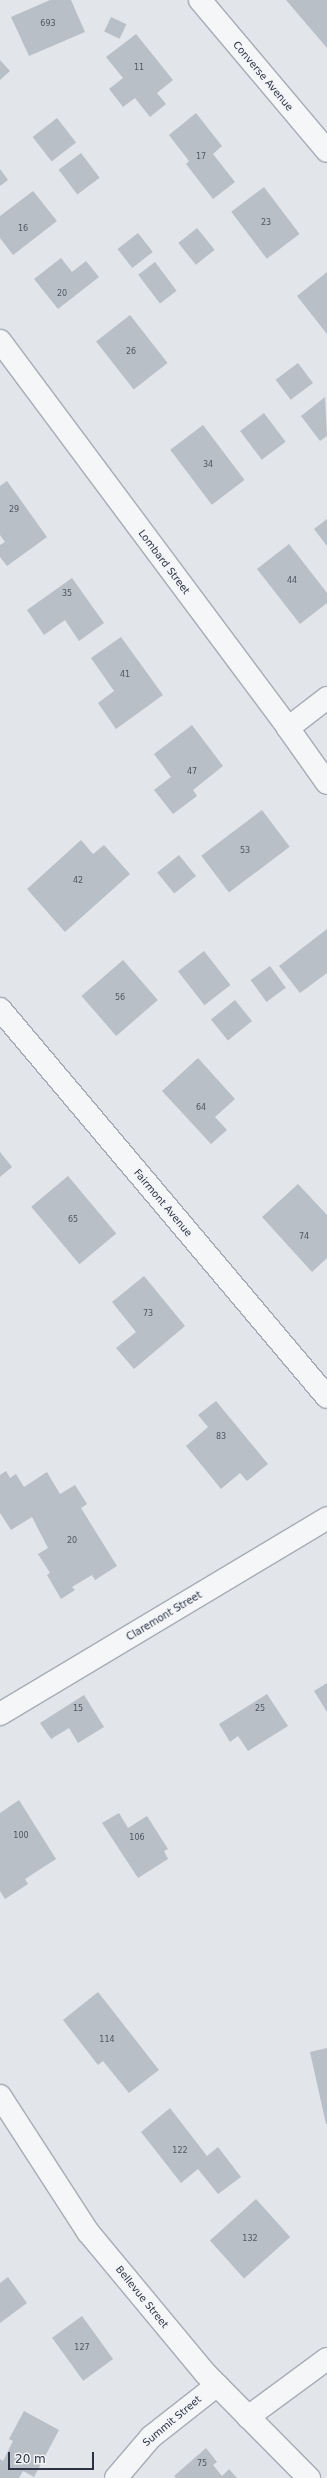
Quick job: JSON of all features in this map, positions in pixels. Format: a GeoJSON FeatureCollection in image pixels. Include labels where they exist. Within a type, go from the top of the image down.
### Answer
{"type":"FeatureCollection","features":[{"type":"Feature","properties":{"kind":"street","name":"Converse Avenue"},"geometry":{"type":"LineString","coordinates":[[200,0],[327,151]]}},
{"type":"Feature","properties":{"kind":"street","name":"Lombard Street"},"geometry":{"type":"LineString","coordinates":[[0,341],[288,728],[327,783]]}},
{"type":"Feature","properties":{"kind":"street"},"geometry":{"type":"LineString","coordinates":[[288,728],[327,698]]}},
{"type":"Feature","properties":{"kind":"street","name":"Fairmont Avenue"},"geometry":{"type":"LineString","coordinates":[[0,1009],[327,1397]]}},
{"type":"Feature","properties":{"kind":"street","name":"Claremont Street"},"geometry":{"type":"LineString","coordinates":[[0,1714],[327,1518]]}},
{"type":"Feature","properties":{"kind":"street","name":"Bellevue Street"},"geometry":{"type":"LineString","coordinates":[[0,2096],[88,2232],[217,2385],[309,2478]]}},
{"type":"Feature","properties":{"kind":"street"},"geometry":{"type":"LineString","coordinates":[[248,2417],[327,2359]]}},
{"type":"Feature","properties":{"kind":"street","name":"Summit Street"},"geometry":{"type":"LineString","coordinates":[[116,2478],[151,2437],[217,2385]]}},
{"type":"Feature","properties":{"kind":"building"},"geometry":{"type":"Polygon","coordinates":[[[50,0],[71,0],[85,32],[29,56],[11,17],[50,0]]]}},
{"type":"Feature","properties":{"kind":"building"},"geometry":{"type":"Polygon","coordinates":[[[286,0],[327,0],[327,48],[286,0]]]}},
{"type":"Feature","properties":{"kind":"building"},"geometry":{"type":"Polygon","coordinates":[[[111,17],[126,24],[120,39],[104,32],[111,17]]]}},
{"type":"Feature","properties":{"kind":"building"},"geometry":{"type":"Polygon","coordinates":[[[136,34],[173,80],[157,93],[166,104],[150,117],[135,98],[123,107],[109,89],[123,78],[106,57],[136,34]]]}},
{"type":"Feature","properties":{"kind":"building"},"geometry":{"type":"Polygon","coordinates":[[[0,60],[10,71],[0,80],[0,60]]]}},
{"type":"Feature","properties":{"kind":"building"},"geometry":{"type":"Polygon","coordinates":[[[196,113],[222,146],[213,154],[235,182],[213,199],[186,164],[189,161],[169,135],[196,113]]]}},
{"type":"Feature","properties":{"kind":"building"},"geometry":{"type":"Polygon","coordinates":[[[57,118],[76,142],[52,162],[33,137],[57,118]]]}},
{"type":"Feature","properties":{"kind":"building"},"geometry":{"type":"Polygon","coordinates":[[[81,153],[100,178],[77,195],[59,170],[81,153]]]}},
{"type":"Feature","properties":{"kind":"building"},"geometry":{"type":"Polygon","coordinates":[[[0,169],[8,180],[0,186],[0,169]]]}},
{"type":"Feature","properties":{"kind":"building"},"geometry":{"type":"Polygon","coordinates":[[[264,187],[300,234],[267,259],[231,212],[264,187]]]}},
{"type":"Feature","properties":{"kind":"building"},"geometry":{"type":"Polygon","coordinates":[[[33,191],[57,221],[13,255],[0,238],[0,216],[33,191]]]}},
{"type":"Feature","properties":{"kind":"building"},"geometry":{"type":"Polygon","coordinates":[[[197,228],[215,250],[196,265],[178,243],[197,228]]]}},
{"type":"Feature","properties":{"kind":"building"},"geometry":{"type":"Polygon","coordinates":[[[138,233],[153,252],[132,268],[118,249],[138,233]]]}},
{"type":"Feature","properties":{"kind":"building"},"geometry":{"type":"Polygon","coordinates":[[[61,258],[72,272],[86,261],[99,277],[58,309],[34,279],[61,258]]]}},
{"type":"Feature","properties":{"kind":"building"},"geometry":{"type":"Polygon","coordinates":[[[155,262],[177,291],[160,303],[138,275],[155,262]]]}},
{"type":"Feature","properties":{"kind":"building"},"geometry":{"type":"Polygon","coordinates":[[[327,272],[327,334],[297,296],[327,272]]]}},
{"type":"Feature","properties":{"kind":"building"},"geometry":{"type":"Polygon","coordinates":[[[130,315],[168,363],[134,390],[96,341],[130,315]]]}},
{"type":"Feature","properties":{"kind":"building"},"geometry":{"type":"Polygon","coordinates":[[[298,363],[313,383],[291,400],[276,380],[298,363]]]}},
{"type":"Feature","properties":{"kind":"building"},"geometry":{"type":"Polygon","coordinates":[[[325,397],[327,436],[320,441],[301,416],[325,397]]]}},
{"type":"Feature","properties":{"kind":"building"},"geometry":{"type":"Polygon","coordinates":[[[264,413],[286,442],[262,460],[240,431],[264,413]]]}},
{"type":"Feature","properties":{"kind":"building"},"geometry":{"type":"Polygon","coordinates":[[[203,425],[245,480],[212,505],[170,450],[203,425]]]}},
{"type":"Feature","properties":{"kind":"building"},"geometry":{"type":"Polygon","coordinates":[[[7,481],[47,537],[7,566],[0,557],[0,545],[5,542],[0,535],[0,486],[7,481]]]}},
{"type":"Feature","properties":{"kind":"building"},"geometry":{"type":"Polygon","coordinates":[[[327,519],[327,546],[314,529],[327,519]]]}},
{"type":"Feature","properties":{"kind":"building"},"geometry":{"type":"Polygon","coordinates":[[[289,544],[327,593],[327,603],[300,624],[257,569],[289,544]]]}},
{"type":"Feature","properties":{"kind":"building"},"geometry":{"type":"Polygon","coordinates":[[[72,578],[104,623],[79,641],[65,620],[44,635],[27,610],[72,578]]]}},
{"type":"Feature","properties":{"kind":"building"},"geometry":{"type":"Polygon","coordinates":[[[121,637],[163,695],[116,729],[98,703],[114,691],[91,658],[121,637]]]}},
{"type":"Feature","properties":{"kind":"building"},"geometry":{"type":"Polygon","coordinates":[[[192,725],[223,766],[193,790],[197,796],[173,814],[154,790],[171,777],[154,754],[192,725]]]}},
{"type":"Feature","properties":{"kind":"building"},"geometry":{"type":"Polygon","coordinates":[[[262,810],[290,847],[229,892],[201,856],[262,810]]]}},
{"type":"Feature","properties":{"kind":"building"},"geometry":{"type":"Polygon","coordinates":[[[81,840],[93,854],[104,845],[130,874],[65,932],[27,889],[81,840]]]}},
{"type":"Feature","properties":{"kind":"building"},"geometry":{"type":"Polygon","coordinates":[[[179,855],[196,876],[174,894],[157,873],[179,855]]]}},
{"type":"Feature","properties":{"kind":"building"},"geometry":{"type":"Polygon","coordinates":[[[327,929],[327,973],[300,993],[279,966],[327,929]]]}},
{"type":"Feature","properties":{"kind":"building"},"geometry":{"type":"Polygon","coordinates":[[[204,951],[230,985],[204,1005],[178,971],[204,951]]]}},
{"type":"Feature","properties":{"kind":"building"},"geometry":{"type":"Polygon","coordinates":[[[123,960],[158,1000],[116,1036],[81,996],[123,960]]]}},
{"type":"Feature","properties":{"kind":"building"},"geometry":{"type":"Polygon","coordinates":[[[270,966],[286,988],[266,1002],[251,980],[270,966]]]}},
{"type":"Feature","properties":{"kind":"building"},"geometry":{"type":"Polygon","coordinates":[[[235,1000],[252,1021],[228,1040],[211,1020],[235,1000]]]}},
{"type":"Feature","properties":{"kind":"building"},"geometry":{"type":"Polygon","coordinates":[[[198,1058],[235,1099],[215,1117],[227,1130],[211,1144],[162,1091],[198,1058]]]}},
{"type":"Feature","properties":{"kind":"building"},"geometry":{"type":"Polygon","coordinates":[[[0,1152],[12,1167],[0,1177],[0,1152]]]}},
{"type":"Feature","properties":{"kind":"building"},"geometry":{"type":"Polygon","coordinates":[[[68,1176],[116,1233],[79,1264],[31,1207],[68,1176]]]}},
{"type":"Feature","properties":{"kind":"building"},"geometry":{"type":"Polygon","coordinates":[[[298,1184],[327,1215],[327,1258],[312,1272],[262,1217],[298,1184]]]}},
{"type":"Feature","properties":{"kind":"building"},"geometry":{"type":"Polygon","coordinates":[[[144,1276],[185,1326],[134,1369],[116,1348],[136,1332],[112,1302],[144,1276]]]}},
{"type":"Feature","properties":{"kind":"building"},"geometry":{"type":"Polygon","coordinates":[[[216,1401],[268,1464],[247,1481],[240,1473],[221,1489],[186,1446],[208,1427],[198,1415],[216,1401]]]}},
{"type":"Feature","properties":{"kind":"building"},"geometry":{"type":"Polygon","coordinates":[[[6,1471],[10,1478],[16,1474],[24,1487],[47,1472],[60,1494],[75,1485],[87,1504],[81,1508],[117,1566],[95,1580],[92,1575],[72,1587],[75,1590],[61,1599],[47,1575],[50,1573],[38,1554],[48,1548],[32,1517],[11,1530],[0,1513],[0,1475],[6,1471]]]}},
{"type":"Feature","properties":{"kind":"building"},"geometry":{"type":"Polygon","coordinates":[[[327,1683],[327,1712],[314,1691],[327,1683]]]}},
{"type":"Feature","properties":{"kind":"building"},"geometry":{"type":"Polygon","coordinates":[[[267,1694],[288,1726],[248,1751],[238,1736],[230,1742],[219,1724],[267,1694]]]}},
{"type":"Feature","properties":{"kind":"building"},"geometry":{"type":"Polygon","coordinates":[[[84,1695],[104,1727],[78,1743],[69,1728],[51,1739],[40,1723],[84,1695]]]}},
{"type":"Feature","properties":{"kind":"building"},"geometry":{"type":"Polygon","coordinates":[[[19,1800],[56,1859],[25,1879],[28,1884],[5,1899],[0,1891],[0,1813],[19,1800]]]}},
{"type":"Feature","properties":{"kind":"building"},"geometry":{"type":"Polygon","coordinates":[[[119,1813],[128,1828],[147,1816],[168,1849],[164,1851],[168,1859],[138,1878],[102,1823],[119,1813]]]}},
{"type":"Feature","properties":{"kind":"building"},"geometry":{"type":"Polygon","coordinates":[[[98,1992],[159,2070],[129,2093],[103,2061],[98,2065],[63,2020],[98,1992]]]}},
{"type":"Feature","properties":{"kind":"building"},"geometry":{"type":"Polygon","coordinates":[[[327,2048],[327,2124],[326,2124],[310,2052],[327,2048]]]}},
{"type":"Feature","properties":{"kind":"building"},"geometry":{"type":"Polygon","coordinates":[[[170,2108],[207,2156],[218,2147],[241,2177],[218,2194],[198,2169],[181,2183],[141,2132],[170,2108]]]}},
{"type":"Feature","properties":{"kind":"building"},"geometry":{"type":"Polygon","coordinates":[[[256,2199],[290,2237],[244,2278],[210,2240],[256,2199]]]}},
{"type":"Feature","properties":{"kind":"building"},"geometry":{"type":"Polygon","coordinates":[[[8,2277],[27,2303],[0,2323],[0,2283],[8,2277]]]}},
{"type":"Feature","properties":{"kind":"building"},"geometry":{"type":"Polygon","coordinates":[[[82,2316],[113,2359],[83,2381],[52,2338],[82,2316]]]}},
{"type":"Feature","properties":{"kind":"building"},"geometry":{"type":"Polygon","coordinates":[[[24,2411],[59,2430],[34,2477],[23,2471],[19,2478],[0,2478],[0,2459],[3,2461],[13,2441],[9,2439],[24,2411]]]}},
{"type":"Feature","properties":{"kind":"building"},"geometry":{"type":"Polygon","coordinates":[[[206,2448],[217,2462],[213,2465],[222,2476],[229,2469],[237,2478],[176,2478],[174,2476],[206,2448]]]}}]}
